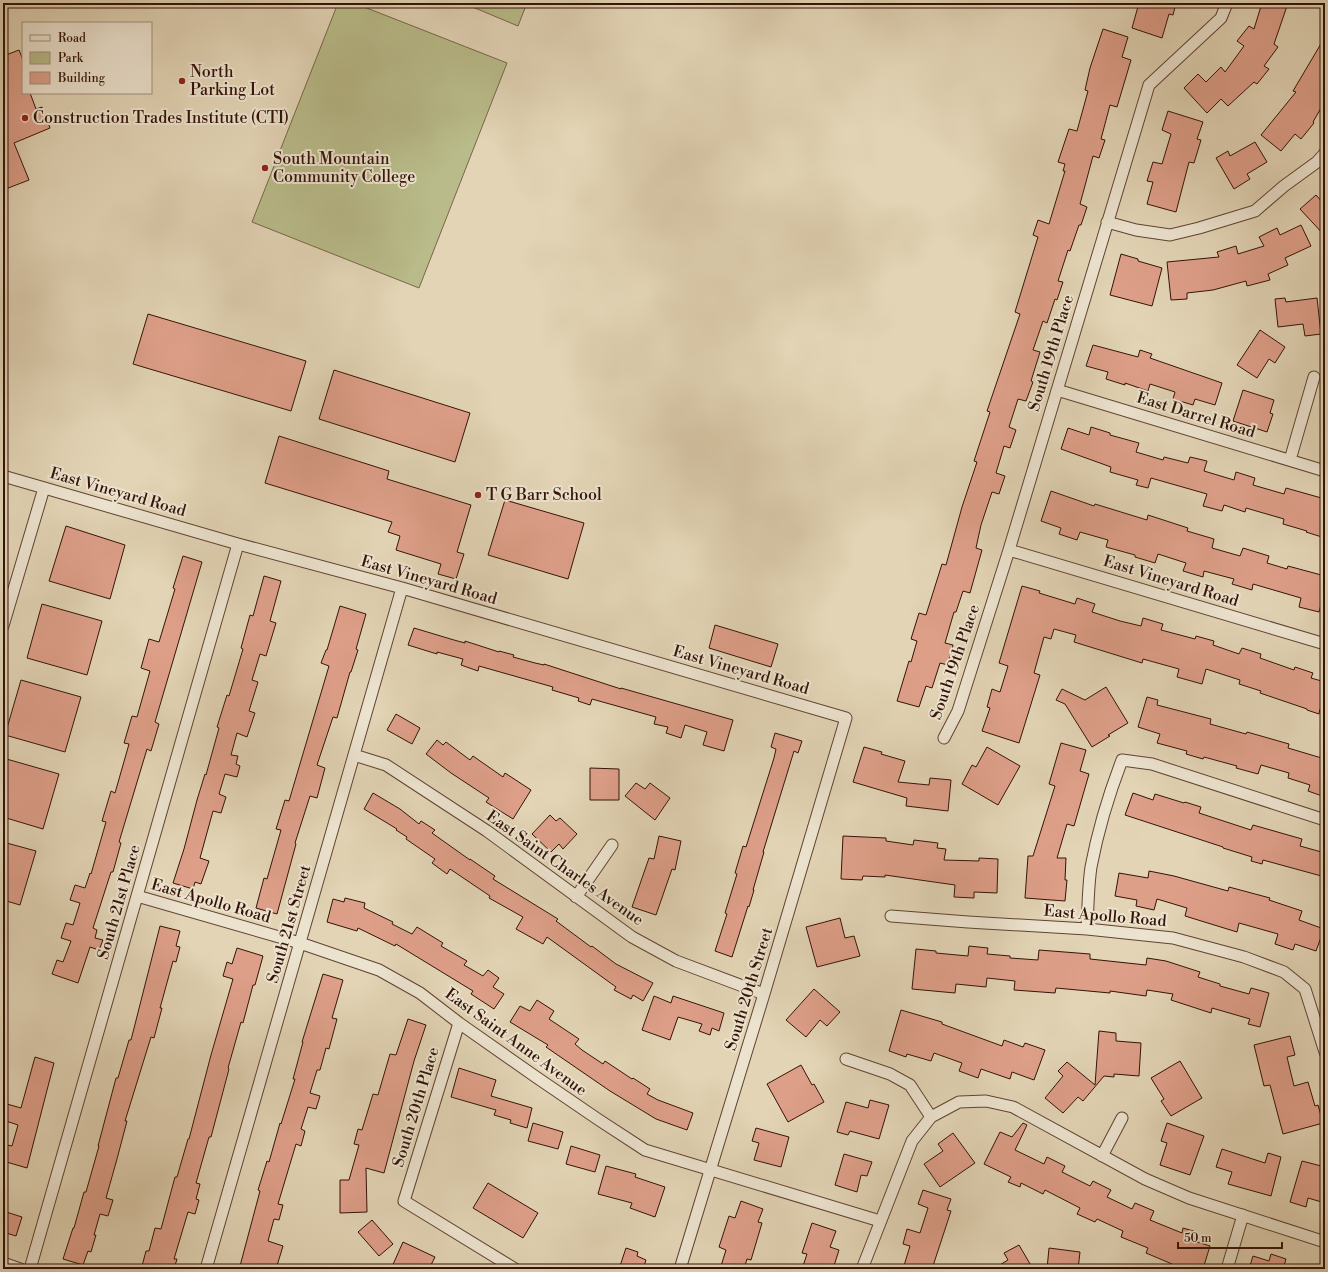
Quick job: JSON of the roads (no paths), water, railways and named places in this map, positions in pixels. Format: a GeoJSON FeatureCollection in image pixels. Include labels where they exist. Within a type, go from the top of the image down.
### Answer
{"type":"FeatureCollection","features":[{"type":"Feature","properties":{"kind":"street","name":"South 19th Place"},"geometry":{"type":"LineString","coordinates":[[944,738],[958,711],[1009,550],[1149,85],[1221,18],[1227,3]]}},
{"type":"Feature","properties":{"kind":"street"},"geometry":{"type":"LineString","coordinates":[[1107,222],[1136,230],[1170,235],[1255,211],[1284,186],[1317,162],[1325,153]]}},
{"type":"Feature","properties":{"kind":"street"},"geometry":{"type":"LineString","coordinates":[[1290,460],[1314,377]]}},
{"type":"Feature","properties":{"kind":"street","name":"East Darrel Road"},"geometry":{"type":"LineString","coordinates":[[1057,390],[1325,471]]}},
{"type":"Feature","properties":{"kind":"street","name":"East Vineyard Road"},"geometry":{"type":"LineString","coordinates":[[3,476],[238,544],[402,588],[846,718]]}},
{"type":"Feature","properties":{"kind":"street"},"geometry":{"type":"LineString","coordinates":[[3,626],[44,488]]}},
{"type":"Feature","properties":{"kind":"street","name":"South 21st Place"},"geometry":{"type":"LineString","coordinates":[[30,1269],[238,544]]}},
{"type":"Feature","properties":{"kind":"street","name":"East Vineyard Road"},"geometry":{"type":"LineString","coordinates":[[1009,550],[1325,644]]}},
{"type":"Feature","properties":{"kind":"street","name":"South 21st Street"},"geometry":{"type":"LineString","coordinates":[[206,1269],[402,588]]}},
{"type":"Feature","properties":{"kind":"street","name":"South 20th Street"},"geometry":{"type":"LineString","coordinates":[[680,1269],[846,718]]}},
{"type":"Feature","properties":{"kind":"street","name":"East Saint Charles Avenue"},"geometry":{"type":"LineString","coordinates":[[354,755],[386,765],[487,831],[632,937],[676,961],[764,994]]}},
{"type":"Feature","properties":{"kind":"street"},"geometry":{"type":"LineString","coordinates":[[1087,929],[1091,868],[1102,819],[1122,760],[1152,764],[1325,820]]}},
{"type":"Feature","properties":{"kind":"street"},"geometry":{"type":"LineString","coordinates":[[576,896],[612,845]]}},
{"type":"Feature","properties":{"kind":"street","name":"East Apollo Road"},"geometry":{"type":"LineString","coordinates":[[137,896],[300,943]]}},
{"type":"Feature","properties":{"kind":"street","name":"East Apollo Road"},"geometry":{"type":"LineString","coordinates":[[891,916],[1087,929],[1172,938],[1244,957],[1284,972],[1304,989],[1325,1052]]}},
{"type":"Feature","properties":{"kind":"street","name":"East Saint Anne Avenue"},"geometry":{"type":"LineString","coordinates":[[300,943],[379,970],[420,993],[459,1023],[592,1116],[645,1150],[880,1221]]}},
{"type":"Feature","properties":{"kind":"street","name":"South 20th Place"},"geometry":{"type":"LineString","coordinates":[[459,1023],[404,1201],[515,1269]]}},
{"type":"Feature","properties":{"kind":"street"},"geometry":{"type":"LineString","coordinates":[[846,1059],[890,1074],[910,1085],[931,1117]]}},
{"type":"Feature","properties":{"kind":"street"},"geometry":{"type":"LineString","coordinates":[[862,1269],[912,1141],[931,1117],[960,1102],[986,1100],[1013,1107],[1145,1180],[1189,1198],[1325,1242]]}},
{"type":"Feature","properties":{"kind":"street"},"geometry":{"type":"LineString","coordinates":[[1102,1156],[1122,1118]]}},
{"type":"Feature","properties":{"kind":"street"},"geometry":{"type":"LineString","coordinates":[[1226,1269],[1243,1215]]}},
{"type":"Feature","properties":{"kind":"street"},"geometry":{"type":"LineString","coordinates":[[3,1263],[20,1269]]}},
{"type":"Feature","properties":{"kind":"place","name":"North Parking Lot"},"geometry":{"type":"Point","coordinates":[182,81]}},
{"type":"Feature","properties":{"kind":"place","name":"Construction Trades Institute (CTI)"},"geometry":{"type":"Point","coordinates":[25,118]}},
{"type":"Feature","properties":{"kind":"place","name":"South Mountain Community College"},"geometry":{"type":"Point","coordinates":[265,168]}},
{"type":"Feature","properties":{"kind":"place","name":"T G Barr School"},"geometry":{"type":"Point","coordinates":[478,495]}}]}
